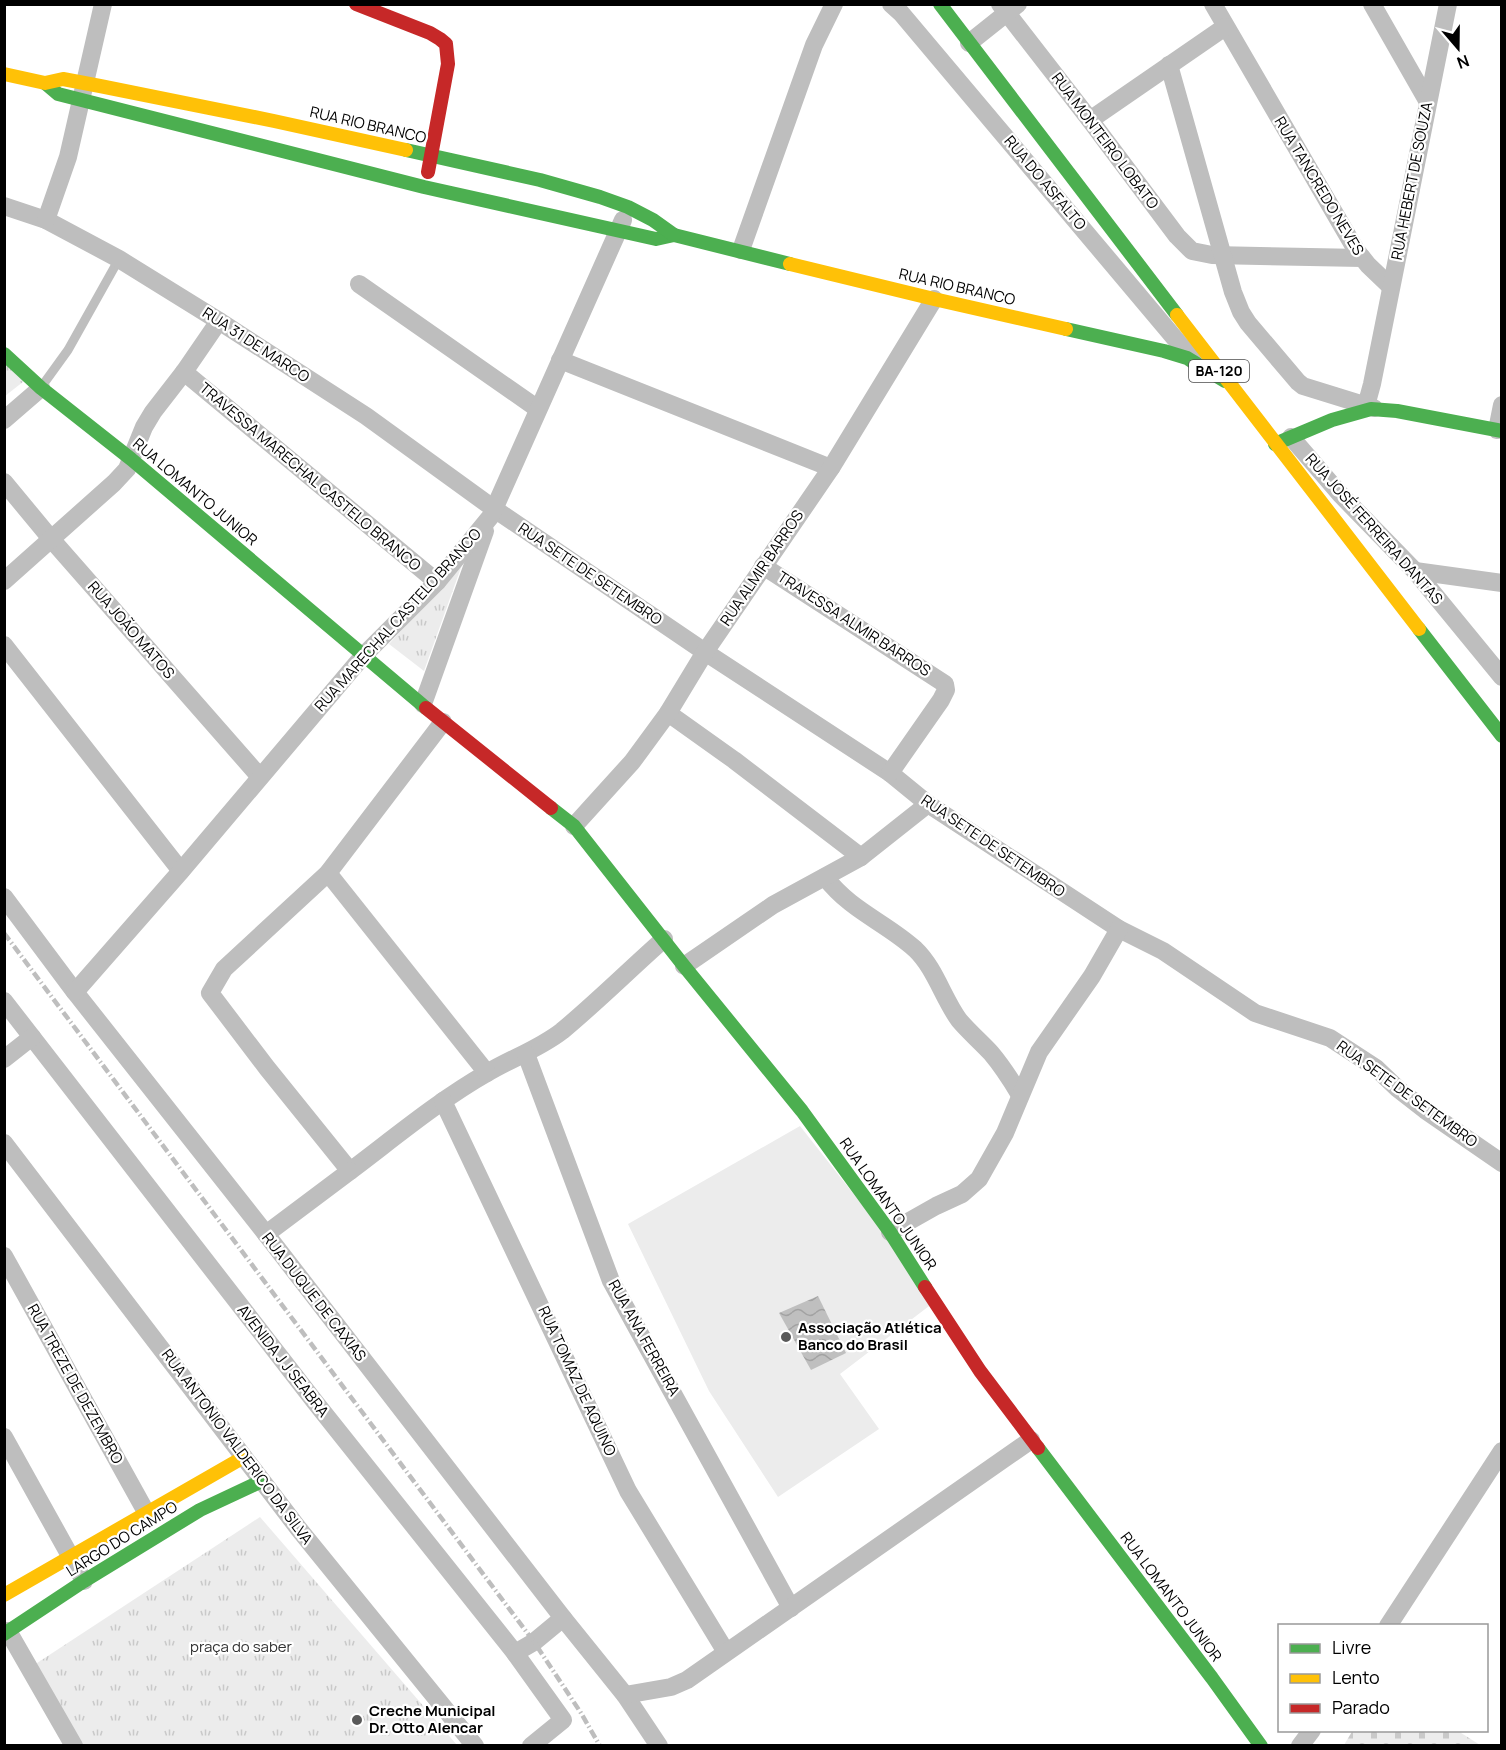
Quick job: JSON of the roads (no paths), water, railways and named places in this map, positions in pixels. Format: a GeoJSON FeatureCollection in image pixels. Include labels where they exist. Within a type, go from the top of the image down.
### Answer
{"type":"FeatureCollection","features":[{"type":"Feature","properties":{"kind":"street"},"geometry":{"type":"LineString","coordinates":[[46,220],[69,157],[104,4]]}},
{"type":"Feature","properties":{"kind":"street"},"geometry":{"type":"LineString","coordinates":[[356,4],[440,38],[448,48],[448,64],[432,156],[424,187]]}},
{"type":"Feature","properties":{"kind":"street"},"geometry":{"type":"LineString","coordinates":[[741,250],[814,45],[834,4]]}},
{"type":"Feature","properties":{"kind":"street","name":"RUA DO ASFALTO"},"geometry":{"type":"LineString","coordinates":[[891,4],[1197,363]]}},
{"type":"Feature","properties":{"kind":"street","name":"BA-120"},"geometry":{"type":"LineString","coordinates":[[940,4],[1228,383],[1283,440],[1502,736]]}},
{"type":"Feature","properties":{"kind":"street","name":"RUA TANCREDO NEVES"},"geometry":{"type":"LineString","coordinates":[[1213,4],[1362,258],[1391,287]]}},
{"type":"Feature","properties":{"kind":"street"},"geometry":{"type":"LineString","coordinates":[[1372,4],[1428,102]]}},
{"type":"Feature","properties":{"kind":"street","name":"RUA HEBERT DE SOUZA"},"geometry":{"type":"LineString","coordinates":[[1391,287],[1448,4]]}},
{"type":"Feature","properties":{"kind":"street"},"geometry":{"type":"LineString","coordinates":[[969,43],[1008,7]]}},
{"type":"Feature","properties":{"kind":"street","name":"RUA MONTEIRO LOBATO"},"geometry":{"type":"LineString","coordinates":[[1008,7],[1177,236],[1192,251],[1223,255],[1362,258]]}},
{"type":"Feature","properties":{"kind":"street"},"geometry":{"type":"LineString","coordinates":[[1090,120],[1225,27]]}},
{"type":"Feature","properties":{"kind":"street"},"geometry":{"type":"LineString","coordinates":[[1169,65],[1233,292],[1241,312],[1298,382],[1303,387],[1371,407],[1499,430],[1502,405]]}},
{"type":"Feature","properties":{"kind":"street","name":"RUA RIO BRANCO"},"geometry":{"type":"LineString","coordinates":[[4,74],[45,83],[58,94],[84,92],[273,121],[568,188],[629,208],[662,224],[674,235]]}},
{"type":"Feature","properties":{"kind":"street","name":"RUA RIO BRANCO"},"geometry":{"type":"LineString","coordinates":[[84,92],[424,187],[656,239],[674,235],[934,299],[1164,351],[1187,358],[1228,383]]}},
{"type":"Feature","properties":{"kind":"street","name":"RUA 31 DE MARCO"},"geometry":{"type":"LineString","coordinates":[[4,206],[46,220],[119,259],[219,321],[366,416],[492,512]]}},
{"type":"Feature","properties":{"kind":"street","name":"RUA MARECHAL CASTELO BRANCO"},"geometry":{"type":"LineString","coordinates":[[75,992],[363,656],[437,582],[492,512],[629,208]]}},
{"type":"Feature","properties":{"kind":"street"},"geometry":{"type":"LineString","coordinates":[[359,284],[538,409]]}},
{"type":"Feature","properties":{"kind":"street"},"geometry":{"type":"LineString","coordinates":[[1371,407],[1372,384],[1391,287]]}},
{"type":"Feature","properties":{"kind":"street","name":"RUA ALMIR BARROS"},"geometry":{"type":"LineString","coordinates":[[574,826],[632,762],[668,713],[705,652],[831,468],[934,299]]}},
{"type":"Feature","properties":{"kind":"street"},"geometry":{"type":"LineString","coordinates":[[4,581],[52,540],[127,469],[144,427],[153,412],[219,321]]}},
{"type":"Feature","properties":{"kind":"street","name":"RUA LOMANTO JUNIOR"},"geometry":{"type":"LineString","coordinates":[[4,354],[41,388],[132,459],[442,722],[574,826],[801,1111],[890,1232],[980,1371],[1261,1746]]}},
{"type":"Feature","properties":{"kind":"street"},"geometry":{"type":"LineString","coordinates":[[560,360],[831,468]]}},
{"type":"Feature","properties":{"kind":"street","name":"TRAVESSA MARECHAL CASTELO BRANCO"},"geometry":{"type":"LineString","coordinates":[[184,372],[437,582]]}},
{"type":"Feature","properties":{"kind":"street"},"geometry":{"type":"LineString","coordinates":[[4,420],[41,388]]}},
{"type":"Feature","properties":{"kind":"street"},"geometry":{"type":"LineString","coordinates":[[1283,440],[1371,407]]}},
{"type":"Feature","properties":{"kind":"street","name":"RUA JOSÉ FERREIRA DANTAS"},"geometry":{"type":"LineString","coordinates":[[1283,440],[1333,486],[1415,571],[1502,678]]}},
{"type":"Feature","properties":{"kind":"street","name":"RUA JOÃO MATOS"},"geometry":{"type":"LineString","coordinates":[[4,482],[260,777]]}},
{"type":"Feature","properties":{"kind":"street"},"geometry":{"type":"LineString","coordinates":[[423,704],[492,512]]}},
{"type":"Feature","properties":{"kind":"street","name":"RUA SETE DE SETEMBRO"},"geometry":{"type":"LineString","coordinates":[[492,512],[890,773],[928,804],[1119,929],[1163,951],[1255,1013],[1330,1038],[1376,1068],[1425,1110],[1502,1163]]}},
{"type":"Feature","properties":{"kind":"street","name":"TRAVESSA ALMIR BARROS"},"geometry":{"type":"LineString","coordinates":[[763,566],[945,684],[946,690],[942,700],[890,773]]}},
{"type":"Feature","properties":{"kind":"street"},"geometry":{"type":"LineString","coordinates":[[1415,571],[1502,583]]}},
{"type":"Feature","properties":{"kind":"street"},"geometry":{"type":"LineString","coordinates":[[4,645],[181,871]]}},
{"type":"Feature","properties":{"kind":"street"},"geometry":{"type":"LineString","coordinates":[[668,713],[861,857]]}},
{"type":"Feature","properties":{"kind":"street"},"geometry":{"type":"LineString","coordinates":[[350,1171],[210,993],[224,969],[328,873],[442,722]]}},
{"type":"Feature","properties":{"kind":"street"},"geometry":{"type":"LineString","coordinates":[[684,966],[773,905],[861,857],[928,804]]}},
{"type":"Feature","properties":{"kind":"street"},"geometry":{"type":"LineString","coordinates":[[328,873],[487,1073]]}},
{"type":"Feature","properties":{"kind":"street"},"geometry":{"type":"LineString","coordinates":[[825,878],[854,907],[902,938],[918,952],[959,1020],[991,1053],[1020,1095]]}},
{"type":"Feature","properties":{"kind":"street","name":"RUA DUQUE DE CAXIAS"},"geometry":{"type":"LineString","coordinates":[[4,897],[75,992],[266,1234],[563,1618],[626,1695],[659,1746]]}},
{"type":"Feature","properties":{"kind":"street"},"geometry":{"type":"LineString","coordinates":[[890,1232],[962,1194],[979,1179],[1005,1133],[1039,1052],[1092,976],[1119,929]]}},
{"type":"Feature","properties":{"kind":"street"},"geometry":{"type":"LineString","coordinates":[[266,1234],[443,1101],[487,1073],[526,1054],[561,1032],[664,939]]}},
{"type":"Feature","properties":{"kind":"street","name":"AVENIDA J J SEABRA"},"geometry":{"type":"LineString","coordinates":[[4,1001],[315,1402],[515,1653],[563,1720],[531,1746]]}},
{"type":"Feature","properties":{"kind":"street"},"geometry":{"type":"LineString","coordinates":[[4,1059],[32,1037]]}},
{"type":"Feature","properties":{"kind":"street","name":"RUA ANA FERREIRA"},"geometry":{"type":"LineString","coordinates":[[526,1054],[612,1281],[790,1608]]}},
{"type":"Feature","properties":{"kind":"street","name":"RUA TOMAZ DE AQUINO"},"geometry":{"type":"LineString","coordinates":[[443,1101],[628,1491],[726,1652]]}},
{"type":"Feature","properties":{"kind":"street","name":"RUA ANTONIO VALDERICO DA SILVA"},"geometry":{"type":"LineString","coordinates":[[4,1143],[262,1481],[475,1746]]}},
{"type":"Feature","properties":{"kind":"street","name":"RUA TREZE DE DEZEMBRO"},"geometry":{"type":"LineString","coordinates":[[4,1256],[146,1512]]}},
{"type":"Feature","properties":{"kind":"street"},"geometry":{"type":"LineString","coordinates":[[4,1437],[84,1581]]}},
{"type":"Feature","properties":{"kind":"street"},"geometry":{"type":"LineString","coordinates":[[626,1695],[671,1687],[687,1680],[1031,1440]]}},
{"type":"Feature","properties":{"kind":"street"},"geometry":{"type":"LineString","coordinates":[[1389,1624],[1502,1452]]}},
{"type":"Feature","properties":{"kind":"street","name":"LARGO DO CAMPO"},"geometry":{"type":"LineString","coordinates":[[4,1596],[244,1457]]}},
{"type":"Feature","properties":{"kind":"street","name":"LARGO DO CAMPO"},"geometry":{"type":"LineString","coordinates":[[6,1633],[84,1581],[200,1510],[262,1481]]}},
{"type":"Feature","properties":{"kind":"street"},"geometry":{"type":"LineString","coordinates":[[515,1653],[534,1642],[563,1618]]}},
{"type":"Feature","properties":{"kind":"street"},"geometry":{"type":"LineString","coordinates":[[6,1633],[74,1746]]}},
{"type":"Feature","properties":{"kind":"street"},"geometry":{"type":"LineString","coordinates":[[1300,1746],[1310,1732]]}},
{"type":"Feature","properties":{"kind":"lane"},"geometry":{"type":"LineString","coordinates":[[41,388],[68,350],[119,259]]}},
{"type":"Feature","properties":{"kind":"water"},"geometry":{"type":"Polygon","coordinates":[[[818,1296],[846,1353],[811,1370],[779,1313],[818,1296]]]}},
{"type":"Feature","properties":{"kind":"railway"},"geometry":{"type":"LineString","coordinates":[[4,933],[534,1642],[600,1746]]}},
{"type":"Feature","properties":{"kind":"place","name":"Associação Atlética Banco do Brasil"},"geometry":{"type":"Point","coordinates":[786,1337]}},
{"type":"Feature","properties":{"kind":"place","name":"Creche Municipal Dr. Otto Alencar"},"geometry":{"type":"Point","coordinates":[357,1720]}},
{"type":"Feature","properties":{"kind":"park label","name":"praça do saber"},"geometry":{"type":"Point","coordinates":[241,1647]}}]}
